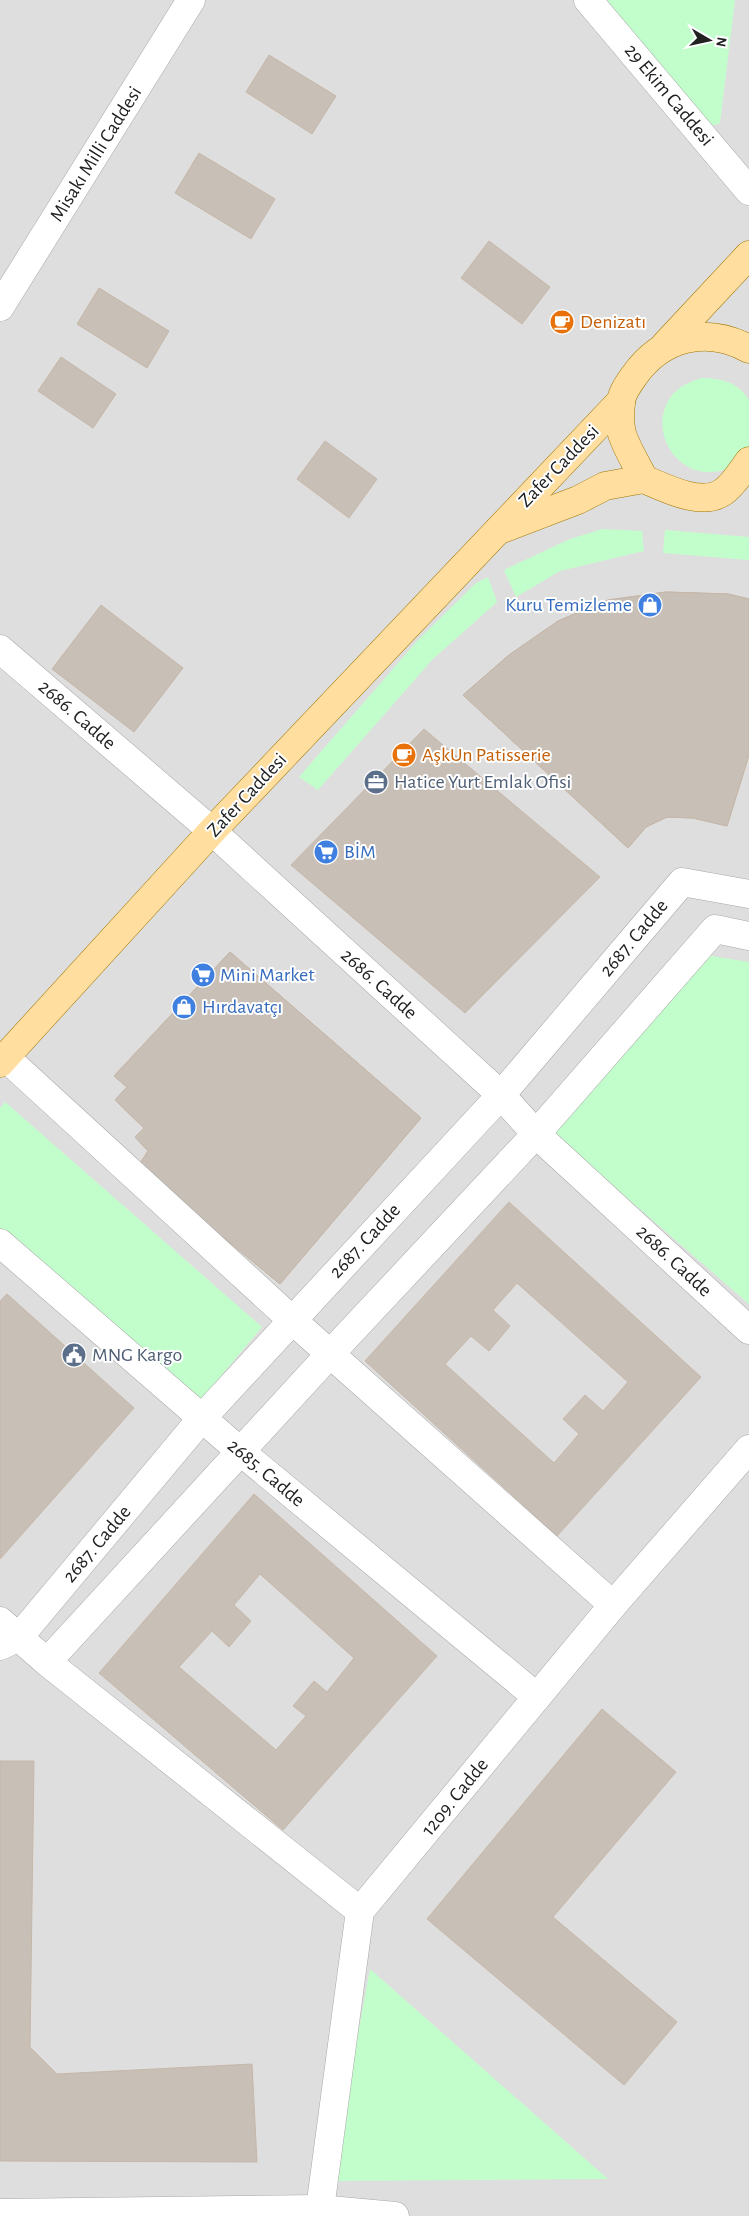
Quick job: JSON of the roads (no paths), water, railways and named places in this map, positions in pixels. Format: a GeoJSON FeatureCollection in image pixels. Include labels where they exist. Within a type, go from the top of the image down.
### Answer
{"type":"FeatureCollection","features":[{"type":"Feature","properties":{"kind":"main road"},"geometry":{"type":"LineString","coordinates":[[749,255],[664,347],[643,362],[621,401],[622,433],[644,479],[666,488],[708,498],[722,493],[749,497]]}},
{"type":"Feature","properties":{"kind":"main road"},"geometry":{"type":"LineString","coordinates":[[664,347],[688,338],[713,336],[736,341],[749,349]]}},
{"type":"Feature","properties":{"kind":"main road","name":"Zafer Caddesi"},"geometry":{"type":"LineString","coordinates":[[2,1060],[212,831],[621,401]]}},
{"type":"Feature","properties":{"kind":"main road"},"geometry":{"type":"LineString","coordinates":[[722,493],[749,462]]}},
{"type":"Feature","properties":{"kind":"main road","name":"Zafer Caddesi"},"geometry":{"type":"LineString","coordinates":[[498,530],[578,500],[605,486],[644,479]]}},
{"type":"Feature","properties":{"kind":"street","name":"Misakı Milli Caddesi"},"geometry":{"type":"LineString","coordinates":[[3,296],[191,0]]}},
{"type":"Feature","properties":{"kind":"street","name":"29 Ekim Caddesi"},"geometry":{"type":"LineString","coordinates":[[588,0],[749,191]]}},
{"type":"Feature","properties":{"kind":"street","name":"2686. Cadde"},"geometry":{"type":"LineString","coordinates":[[0,649],[212,831],[501,1095],[536,1134],[749,1330]]}},
{"type":"Feature","properties":{"kind":"street","name":"2687. Cadde"},"geometry":{"type":"LineString","coordinates":[[6,1634],[292,1320],[501,1095],[682,882],[749,894]]}},
{"type":"Feature","properties":{"kind":"street","name":"2687. Cadde"},"geometry":{"type":"LineString","coordinates":[[48,1662],[330,1354],[536,1134],[715,929],[749,936]]}},
{"type":"Feature","properties":{"kind":"street"},"geometry":{"type":"LineString","coordinates":[[2,1060],[613,1605]]}},
{"type":"Feature","properties":{"kind":"street","name":"2685. Cadde"},"geometry":{"type":"LineString","coordinates":[[0,1243],[241,1452],[537,1697]]}},
{"type":"Feature","properties":{"kind":"street","name":"1209. Cadde"},"geometry":{"type":"LineString","coordinates":[[360,1911],[613,1605],[749,1449]]}},
{"type":"Feature","properties":{"kind":"street"},"geometry":{"type":"LineString","coordinates":[[6,1634],[48,1662],[360,1911],[319,2213]]}},
{"type":"Feature","properties":{"kind":"street"},"geometry":{"type":"LineString","coordinates":[[0,1657],[48,1662]]}},
{"type":"Feature","properties":{"kind":"street"},"geometry":{"type":"LineString","coordinates":[[0,2214],[319,2213],[395,2216]]}},
{"type":"Feature","properties":{"kind":"place","name":"Denizatı"},"geometry":{"type":"Point","coordinates":[562,322]}},
{"type":"Feature","properties":{"kind":"place","name":"Kuru Temizleme"},"geometry":{"type":"Point","coordinates":[650,605]}},
{"type":"Feature","properties":{"kind":"place","name":"AşkUn Patisserie"},"geometry":{"type":"Point","coordinates":[404,755]}},
{"type":"Feature","properties":{"kind":"place","name":"Hatice Yurt Emlak Ofisi"},"geometry":{"type":"Point","coordinates":[376,782]}},
{"type":"Feature","properties":{"kind":"place","name":"BİM"},"geometry":{"type":"Point","coordinates":[326,852]}},
{"type":"Feature","properties":{"kind":"place","name":"Mini Market"},"geometry":{"type":"Point","coordinates":[203,975]}},
{"type":"Feature","properties":{"kind":"place","name":"Hırdavatçı"},"geometry":{"type":"Point","coordinates":[184,1007]}},
{"type":"Feature","properties":{"kind":"place","name":"MNG Kargo"},"geometry":{"type":"Point","coordinates":[74,1355]}}]}
